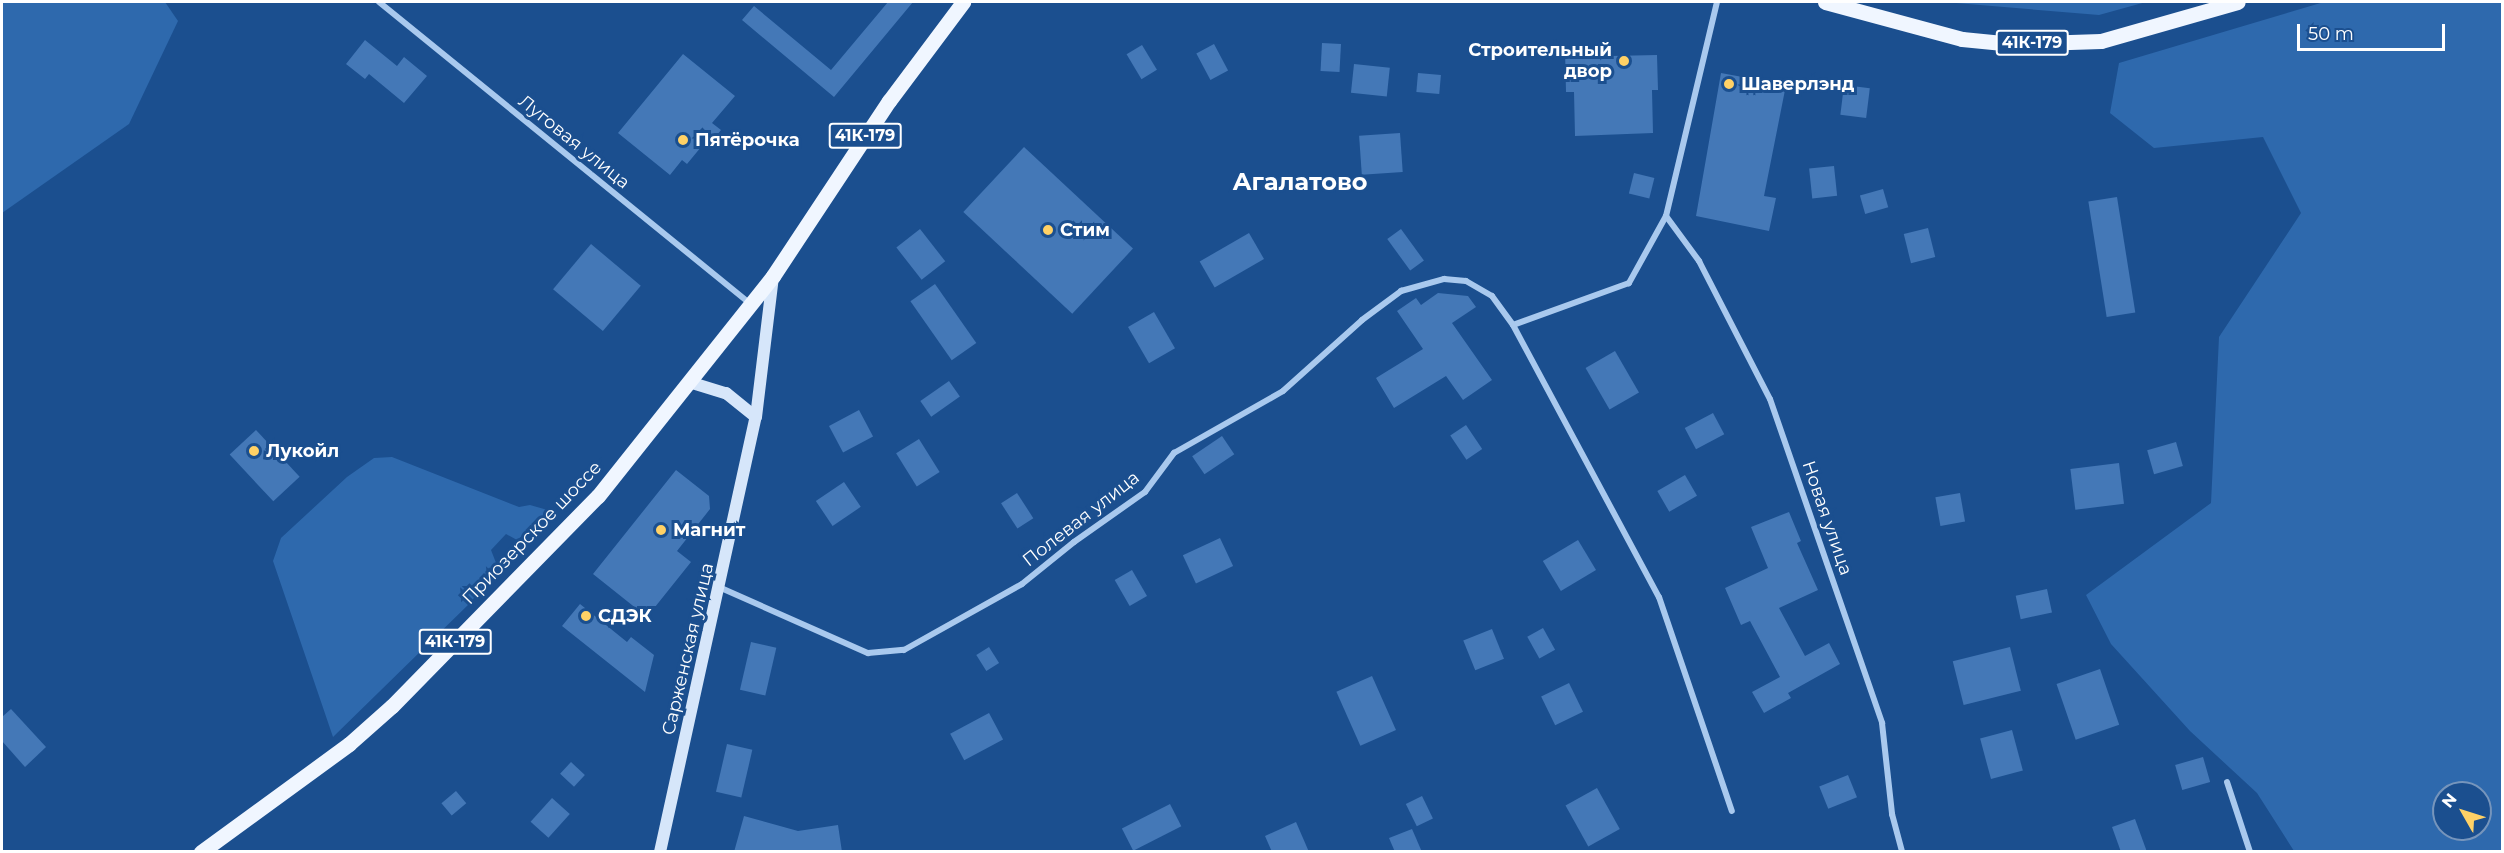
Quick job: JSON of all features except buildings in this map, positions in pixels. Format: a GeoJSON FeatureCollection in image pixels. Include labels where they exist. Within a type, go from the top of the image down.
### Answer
{"type":"FeatureCollection","features":[{"type":"Feature","properties":{"kind":"main road","name":"41К-179"},"geometry":{"type":"LineString","coordinates":[[773,276],[889,101],[963,2]]}},
{"type":"Feature","properties":{"kind":"main road","name":"41К-179"},"geometry":{"type":"LineString","coordinates":[[1825,2],[1962,39],[2013,44],[2101,41],[2238,2]]}},
{"type":"Feature","properties":{"kind":"main road","name":"Приозерское шоссе"},"geometry":{"type":"LineString","coordinates":[[201,852],[340,751],[392,706],[598,496],[773,276]]}},
{"type":"Feature","properties":{"kind":"main road","name":"Сарженская улица"},"geometry":{"type":"LineString","coordinates":[[660,852],[721,588],[756,417],[773,276]]}},
{"type":"Feature","properties":{"kind":"main road"},"geometry":{"type":"LineString","coordinates":[[689,382],[726,393],[756,417]]}},
{"type":"Feature","properties":{"kind":"street","name":"Луговая улица"},"geometry":{"type":"LineString","coordinates":[[378,2],[751,305]]}},
{"type":"Feature","properties":{"kind":"street"},"geometry":{"type":"LineString","coordinates":[[1513,325],[1629,283],[1666,216],[1717,2]]}},
{"type":"Feature","properties":{"kind":"street","name":"Новая улица"},"geometry":{"type":"LineString","coordinates":[[1666,216],[1699,261],[1770,399],[1882,723],[1892,814],[1902,852]]}},
{"type":"Feature","properties":{"kind":"street","name":"Полевая улица"},"geometry":{"type":"LineString","coordinates":[[721,588],[868,653],[904,650],[1022,584],[1074,542],[1145,492],[1174,453],[1283,391],[1362,320],[1401,291],[1444,279],[1466,281],[1492,296],[1513,325],[1659,597],[1732,811]]}},
{"type":"Feature","properties":{"kind":"street"},"geometry":{"type":"LineString","coordinates":[[2227,782],[2250,852]]}},
{"type":"Feature","properties":{"kind":"shaded area"},"geometry":{"type":"Polygon","coordinates":[[[2,2],[165,2],[178,21],[129,124],[2,213],[2,2]]]}},
{"type":"Feature","properties":{"kind":"shaded area"},"geometry":{"type":"Polygon","coordinates":[[[1944,2],[2146,2],[2099,15],[1944,2]]]}},
{"type":"Feature","properties":{"kind":"shaded area"},"geometry":{"type":"Polygon","coordinates":[[[2324,2],[2502,2],[2502,851],[2294,851],[2257,793],[2190,731],[2111,644],[2086,595],[2211,503],[2219,337],[2301,213],[2263,137],[2154,148],[2110,113],[2119,63],[2324,2]]]}},
{"type":"Feature","properties":{"kind":"shaded area"},"geometry":{"type":"Polygon","coordinates":[[[392,457],[519,507],[530,505],[551,511],[517,540],[506,534],[491,550],[498,568],[469,604],[333,737],[273,561],[281,538],[347,477],[374,458],[392,457]]]}},
{"type":"Feature","properties":{"kind":"place","name":"Строительный двор"},"geometry":{"type":"Point","coordinates":[1624,61]}},
{"type":"Feature","properties":{"kind":"place","name":"Шаверлэнд"},"geometry":{"type":"Point","coordinates":[1729,84]}},
{"type":"Feature","properties":{"kind":"place","name":"Пятёрочка"},"geometry":{"type":"Point","coordinates":[683,140]}},
{"type":"Feature","properties":{"kind":"place","name":"Стим"},"geometry":{"type":"Point","coordinates":[1048,230]}},
{"type":"Feature","properties":{"kind":"place","name":"Лукойл"},"geometry":{"type":"Point","coordinates":[254,451]}},
{"type":"Feature","properties":{"kind":"place","name":"Магнит"},"geometry":{"type":"Point","coordinates":[661,530]}},
{"type":"Feature","properties":{"kind":"place","name":"СДЭК"},"geometry":{"type":"Point","coordinates":[586,616]}},
{"type":"Feature","properties":{"kind":"district","name":"Агалатово"},"geometry":{"type":"Point","coordinates":[1300,182]}}]}
